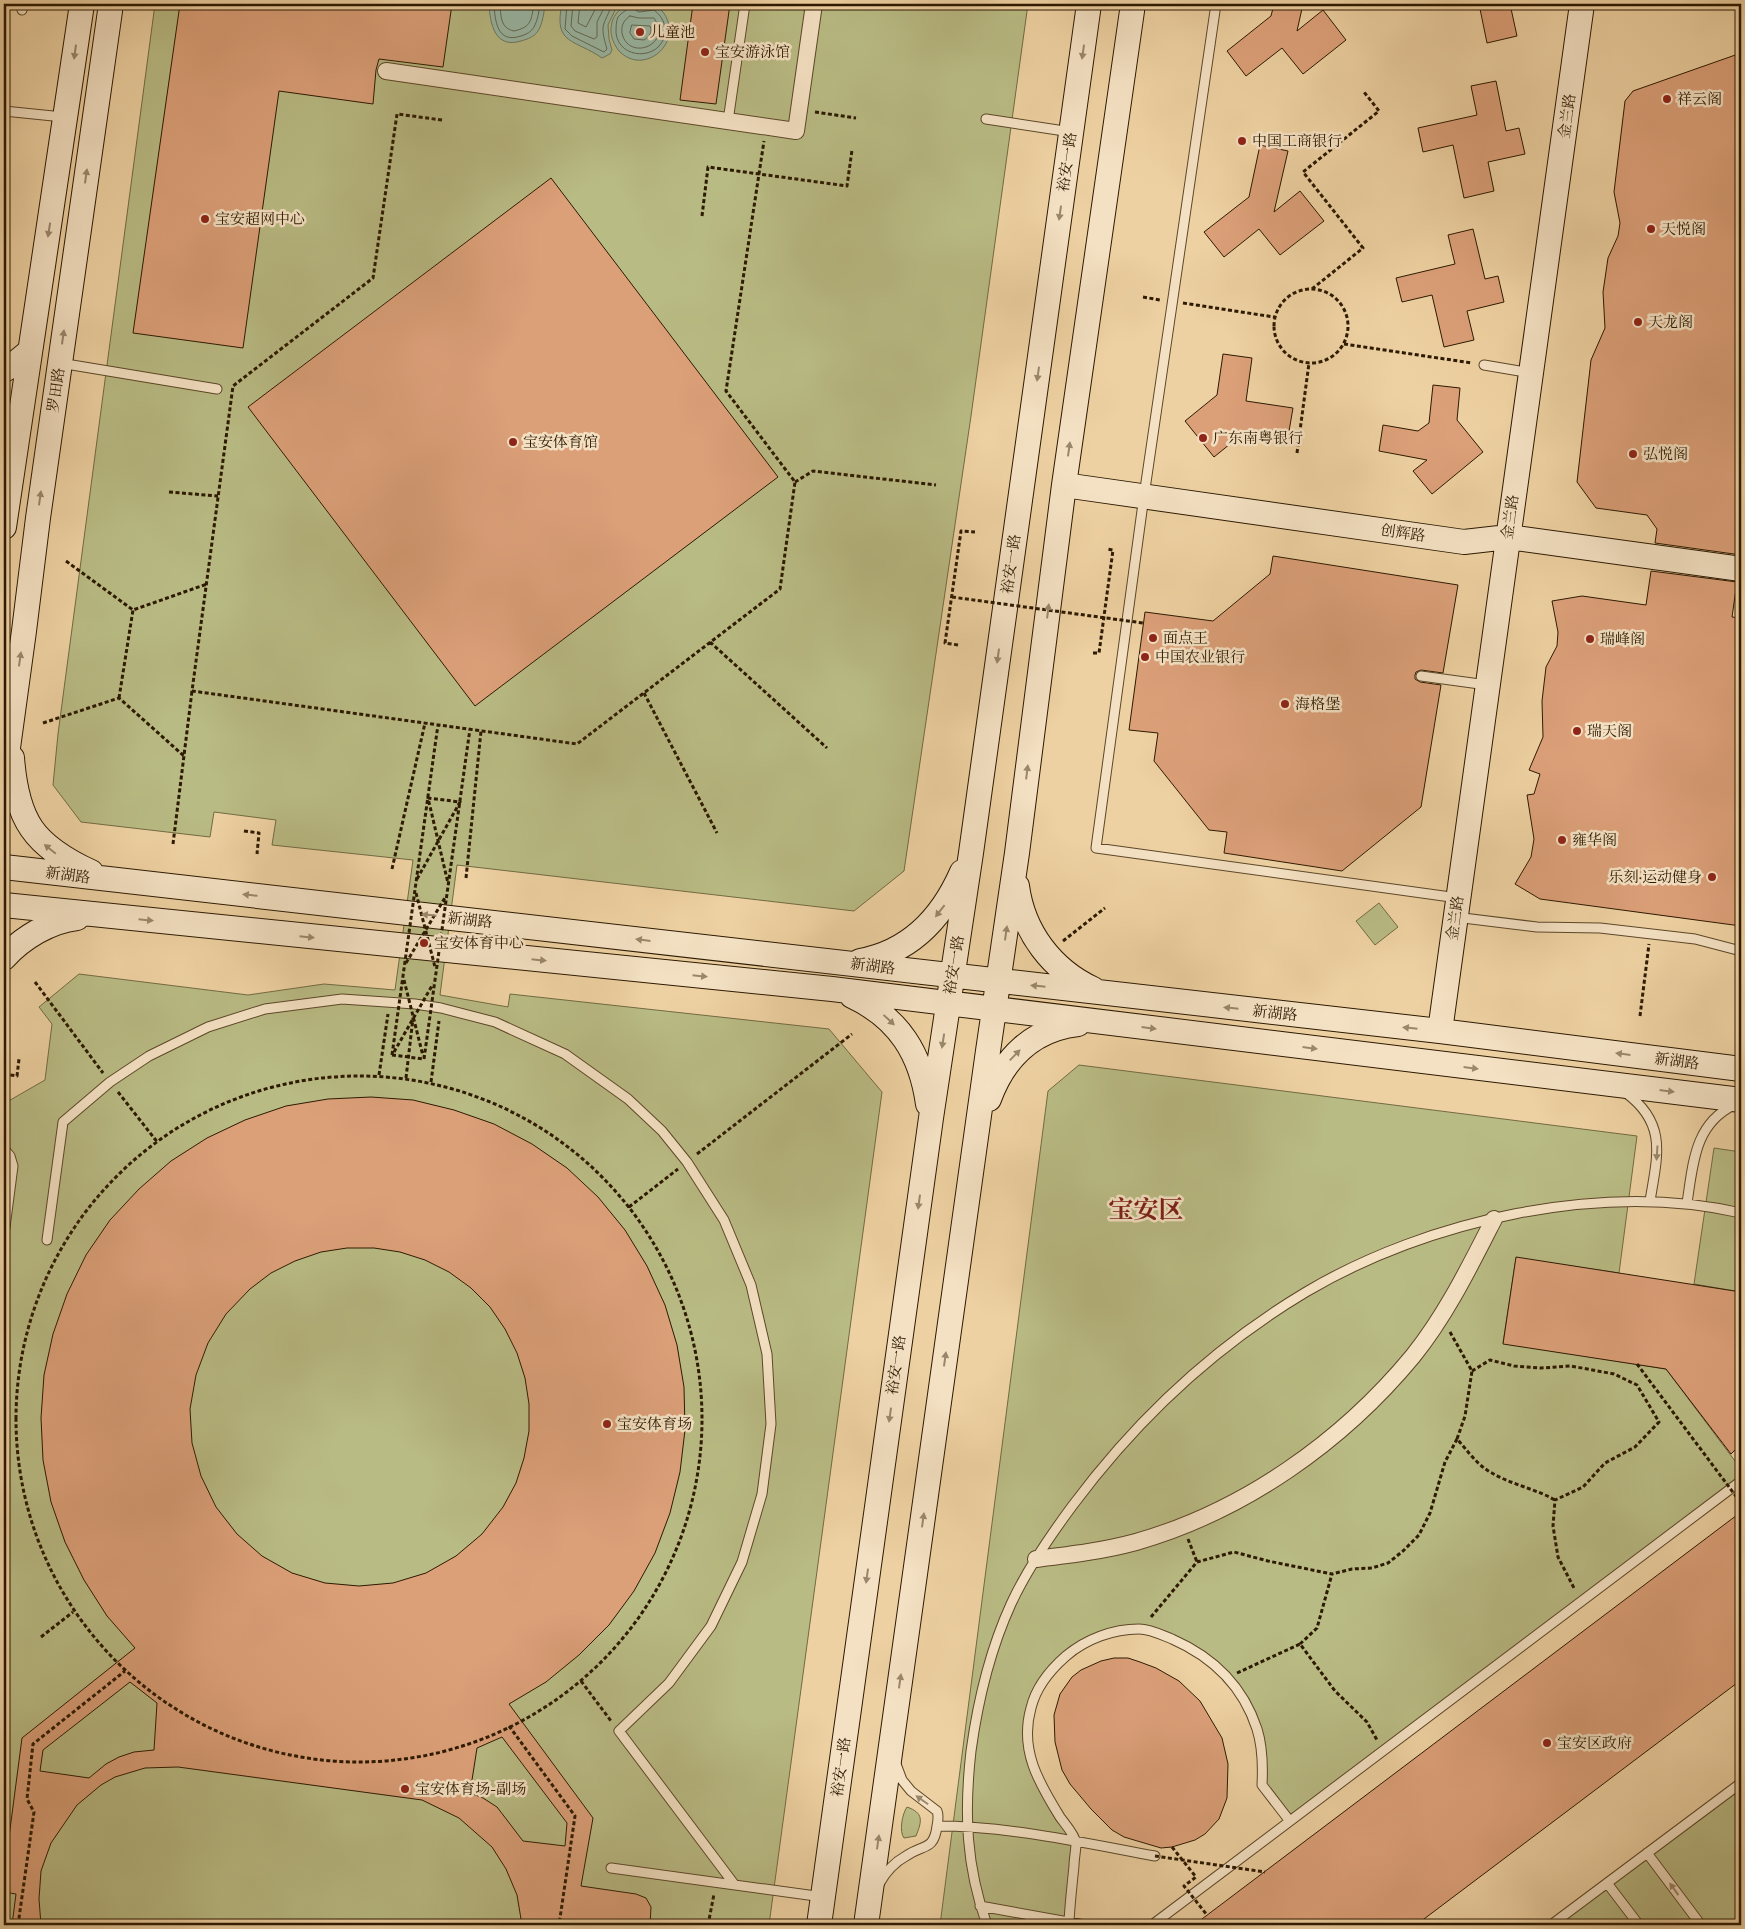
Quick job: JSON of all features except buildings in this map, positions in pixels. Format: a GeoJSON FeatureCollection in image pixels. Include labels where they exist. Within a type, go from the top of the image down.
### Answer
{"type":"FeatureCollection","features":[{"type":"Feature","properties":{"kind":"main road","name":"罗田路"},"geometry":{"type":"LineString","coordinates":[[4,527],[82,4]]}},
{"type":"Feature","properties":{"kind":"main road","name":"罗田路"},"geometry":{"type":"LineString","coordinates":[[4,777],[111,4]]}},
{"type":"Feature","properties":{"kind":"main road","name":"裕安一路"},"geometry":{"type":"LineString","coordinates":[[819,1925],[930,1118],[971,853],[1089,4]]}},
{"type":"Feature","properties":{"kind":"main road"},"geometry":{"type":"LineString","coordinates":[[866,1925],[1017,853],[1064,485],[1133,4]]}},
{"type":"Feature","properties":{"kind":"main road","name":"金兰路"},"geometry":{"type":"LineString","coordinates":[[1440,1031],[1582,4]]}},
{"type":"Feature","properties":{"kind":"main road"},"geometry":{"type":"LineString","coordinates":[[4,370],[30,351]]}},
{"type":"Feature","properties":{"kind":"main road"},"geometry":{"type":"LineString","coordinates":[[4,386],[15,395],[22,406]]}},
{"type":"Feature","properties":{"kind":"main road","name":"创辉路"},"geometry":{"type":"LineString","coordinates":[[1064,485],[1464,542],[1508,537],[1741,569]]}},
{"type":"Feature","properties":{"kind":"main road"},"geometry":{"type":"LineString","coordinates":[[10,735],[14,786],[24,817],[30,828],[46,846],[60,856],[108,880]]}},
{"type":"Feature","properties":{"kind":"main road"},"geometry":{"type":"LineString","coordinates":[[833,962],[856,962],[875,958],[889,953],[913,938],[925,928],[946,903],[971,853]]}},
{"type":"Feature","properties":{"kind":"main road"},"geometry":{"type":"LineString","coordinates":[[1017,853],[1018,897],[1025,918],[1035,938],[1048,956],[1064,971],[1082,984],[1104,994]]}},
{"type":"Feature","properties":{"kind":"main road","name":"新湖路"},"geometry":{"type":"LineString","coordinates":[[4,867],[1440,1031],[1741,1069]]}},
{"type":"Feature","properties":{"kind":"main road","name":"新湖路"},"geometry":{"type":"LineString","coordinates":[[4,905],[97,916],[832,989],[1741,1101]]}},
{"type":"Feature","properties":{"kind":"main road"},"geometry":{"type":"LineString","coordinates":[[4,958],[20,943],[48,927],[66,919],[97,916]]}},
{"type":"Feature","properties":{"kind":"main road"},"geometry":{"type":"LineString","coordinates":[[766,983],[778,980],[784,973],[782,961],[772,955]]}},
{"type":"Feature","properties":{"kind":"main road"},"geometry":{"type":"LineString","coordinates":[[832,989],[853,996],[872,1006],[900,1030],[919,1065],[926,1088],[930,1118]]}},
{"type":"Feature","properties":{"kind":"main road"},"geometry":{"type":"LineString","coordinates":[[977,1128],[994,1084],[1005,1065],[1023,1047],[1047,1032],[1069,1025],[1100,1022]]}},
{"type":"Feature","properties":{"kind":"main road"},"geometry":{"type":"LineString","coordinates":[[1560,1078],[1550,1071],[1548,1058],[1556,1049],[1567,1047]]}},
{"type":"Feature","properties":{"kind":"street"},"geometry":{"type":"LineString","coordinates":[[386,71],[796,131],[814,4]]}},
{"type":"Feature","properties":{"kind":"street"},"geometry":{"type":"LineString","coordinates":[[1036,1560],[1127,1544],[1182,1526],[1240,1499],[1293,1467],[1336,1433],[1387,1384],[1413,1355],[1440,1317],[1465,1276],[1494,1219]]}},
{"type":"Feature","properties":{"kind":"lane"},"geometry":{"type":"LineString","coordinates":[[728,121],[745,4]]}},
{"type":"Feature","properties":{"kind":"lane"},"geometry":{"type":"LineString","coordinates":[[1216,4],[1144,496],[1096,848],[1456,908],[1537,927],[1600,928],[1695,939],[1741,951]]}},
{"type":"Feature","properties":{"kind":"lane"},"geometry":{"type":"LineString","coordinates":[[4,111],[66,117]]}},
{"type":"Feature","properties":{"kind":"lane"},"geometry":{"type":"LineString","coordinates":[[986,119],[1072,132]]}},
{"type":"Feature","properties":{"kind":"lane"},"geometry":{"type":"LineString","coordinates":[[60,363],[217,389]]}},
{"type":"Feature","properties":{"kind":"lane"},"geometry":{"type":"LineString","coordinates":[[1484,365],[1531,373]]}},
{"type":"Feature","properties":{"kind":"lane"},"geometry":{"type":"LineString","coordinates":[[1421,676],[1487,685]]}},
{"type":"Feature","properties":{"kind":"lane"},"geometry":{"type":"LineString","coordinates":[[47,1240],[63,1122],[110,1082],[150,1056],[208,1027],[265,1009],[342,999],[441,1008],[495,1022],[565,1054],[628,1099],[662,1131],[687,1162],[724,1220],[751,1285],[767,1354],[771,1424],[762,1494],[742,1562],[711,1626],[669,1683],[619,1731],[734,1884]]}},
{"type":"Feature","properties":{"kind":"lane"},"geometry":{"type":"LineString","coordinates":[[1616,1085],[1633,1098],[1654,1126],[1658,1151],[1650,1201]]}},
{"type":"Feature","properties":{"kind":"lane"},"geometry":{"type":"LineString","coordinates":[[1687,1203],[1696,1150],[1702,1135],[1711,1121],[1724,1109],[1741,1101]]}},
{"type":"Feature","properties":{"kind":"lane"},"geometry":{"type":"LineString","coordinates":[[4,1149],[10,1156],[13,1166],[4,1235]]}},
{"type":"Feature","properties":{"kind":"lane"},"geometry":{"type":"LineString","coordinates":[[987,1925],[980,1906],[971,1869],[966,1826],[968,1778],[974,1732],[982,1690],[995,1645],[1012,1603],[1061,1521],[1096,1473],[1130,1434],[1168,1396],[1210,1358],[1258,1322],[1308,1291],[1356,1266],[1406,1245],[1452,1230],[1535,1210],[1617,1200],[1687,1203],[1741,1213]]}},
{"type":"Feature","properties":{"kind":"lane"},"geometry":{"type":"LineString","coordinates":[[1152,1925],[1741,1481]]}},
{"type":"Feature","properties":{"kind":"lane"},"geometry":{"type":"LineString","coordinates":[[1069,1922],[1076,1842],[1034,1773],[1029,1753],[1027,1730],[1031,1708],[1038,1688],[1053,1668],[1071,1652],[1106,1633],[1141,1629],[1159,1634],[1212,1662],[1227,1677],[1243,1700],[1257,1729],[1262,1747],[1262,1785],[1290,1820]]}},
{"type":"Feature","properties":{"kind":"lane"},"geometry":{"type":"LineString","coordinates":[[870,1896],[883,1878],[905,1856],[932,1843],[936,1838],[937,1811],[910,1791],[902,1780],[890,1750]]}},
{"type":"Feature","properties":{"kind":"lane"},"geometry":{"type":"LineString","coordinates":[[1551,1925],[1741,1783]]}},
{"type":"Feature","properties":{"kind":"lane"},"geometry":{"type":"LineString","coordinates":[[937,1826],[966,1826],[1155,1856]]}},
{"type":"Feature","properties":{"kind":"lane"},"geometry":{"type":"LineString","coordinates":[[1648,1853],[1701,1925]]}},
{"type":"Feature","properties":{"kind":"lane"},"geometry":{"type":"LineString","coordinates":[[611,1868],[823,1897]]}},
{"type":"Feature","properties":{"kind":"lane"},"geometry":{"type":"LineString","coordinates":[[1607,1883],[1639,1925]]}},
{"type":"Feature","properties":{"kind":"lane"},"geometry":{"type":"LineString","coordinates":[[980,1906],[1084,1925]]}},
{"type":"Feature","properties":{"kind":"path"},"geometry":{"type":"LineString","coordinates":[[1312,289],[1363,248],[1302,172],[1379,111],[1364,92]]}},
{"type":"Feature","properties":{"kind":"path"},"geometry":{"type":"LineString","coordinates":[[798,110],[856,118]]}},
{"type":"Feature","properties":{"kind":"path"},"geometry":{"type":"LineString","coordinates":[[173,844],[233,386],[373,278],[397,114],[442,120]]}},
{"type":"Feature","properties":{"kind":"path"},"geometry":{"type":"LineString","coordinates":[[192,691],[577,744],[780,589],[795,482],[726,391],[766,126]]}},
{"type":"Feature","properties":{"kind":"path"},"geometry":{"type":"LineString","coordinates":[[702,216],[708,167],[847,186],[852,150]]}},
{"type":"Feature","properties":{"kind":"path"},"geometry":{"type":"LineString","coordinates":[[1312,289],[1324,291],[1335,297],[1343,307],[1348,319],[1348,332],[1344,344],[1337,353],[1326,360],[1309,363],[1292,358],[1282,351],[1275,335],[1274,317],[1279,306],[1288,296],[1299,290],[1312,289]]}},
{"type":"Feature","properties":{"kind":"path"},"geometry":{"type":"LineString","coordinates":[[1143,297],[1162,300]]}},
{"type":"Feature","properties":{"kind":"path"},"geometry":{"type":"LineString","coordinates":[[1181,303],[1274,317]]}},
{"type":"Feature","properties":{"kind":"path"},"geometry":{"type":"LineString","coordinates":[[1344,344],[1484,365]]}},
{"type":"Feature","properties":{"kind":"path"},"geometry":{"type":"LineString","coordinates":[[1297,453],[1309,363]]}},
{"type":"Feature","properties":{"kind":"path"},"geometry":{"type":"LineString","coordinates":[[795,482],[812,471],[936,484]]}},
{"type":"Feature","properties":{"kind":"path"},"geometry":{"type":"LineString","coordinates":[[169,492],[218,496]]}},
{"type":"Feature","properties":{"kind":"path"},"geometry":{"type":"LineString","coordinates":[[958,645],[945,644],[961,531],[974,532]]}},
{"type":"Feature","properties":{"kind":"path"},"geometry":{"type":"LineString","coordinates":[[1093,653],[1099,653],[1104,618],[1113,550],[1107,549]]}},
{"type":"Feature","properties":{"kind":"path"},"geometry":{"type":"LineString","coordinates":[[66,561],[133,610]]}},
{"type":"Feature","properties":{"kind":"path"},"geometry":{"type":"LineString","coordinates":[[133,610],[207,584]]}},
{"type":"Feature","properties":{"kind":"path"},"geometry":{"type":"LineString","coordinates":[[952,597],[1143,623]]}},
{"type":"Feature","properties":{"kind":"path"},"geometry":{"type":"LineString","coordinates":[[119,698],[133,610]]}},
{"type":"Feature","properties":{"kind":"path"},"geometry":{"type":"LineString","coordinates":[[710,642],[827,748]]}},
{"type":"Feature","properties":{"kind":"path"},"geometry":{"type":"LineString","coordinates":[[644,693],[716,833]]}},
{"type":"Feature","properties":{"kind":"path"},"geometry":{"type":"LineString","coordinates":[[43,723],[119,698]]}},
{"type":"Feature","properties":{"kind":"path"},"geometry":{"type":"LineString","coordinates":[[119,698],[184,756]]}},
{"type":"Feature","properties":{"kind":"path"},"geometry":{"type":"LineString","coordinates":[[392,869],[425,723]]}},
{"type":"Feature","properties":{"kind":"path"},"geometry":{"type":"LineString","coordinates":[[392,1054],[438,725]]}},
{"type":"Feature","properties":{"kind":"path"},"geometry":{"type":"LineString","coordinates":[[424,1059],[470,729]]}},
{"type":"Feature","properties":{"kind":"path"},"geometry":{"type":"LineString","coordinates":[[466,878],[481,731]]}},
{"type":"Feature","properties":{"kind":"path"},"geometry":{"type":"LineString","coordinates":[[428,798],[460,802]]}},
{"type":"Feature","properties":{"kind":"path"},"geometry":{"type":"LineString","coordinates":[[428,798],[448,883]]}},
{"type":"Feature","properties":{"kind":"path"},"geometry":{"type":"LineString","coordinates":[[416,879],[460,802]]}},
{"type":"Feature","properties":{"kind":"path"},"geometry":{"type":"LineString","coordinates":[[244,831],[259,833],[257,854]]}},
{"type":"Feature","properties":{"kind":"path"},"geometry":{"type":"LineString","coordinates":[[415,890],[436,970]]}},
{"type":"Feature","properties":{"kind":"path"},"geometry":{"type":"LineString","coordinates":[[404,966],[447,894]]}},
{"type":"Feature","properties":{"kind":"path"},"geometry":{"type":"LineString","coordinates":[[1063,942],[1105,908]]}},
{"type":"Feature","properties":{"kind":"path"},"geometry":{"type":"LineString","coordinates":[[1640,1016],[1650,934]]}},
{"type":"Feature","properties":{"kind":"path"},"geometry":{"type":"LineString","coordinates":[[403,977],[424,1059]]}},
{"type":"Feature","properties":{"kind":"path"},"geometry":{"type":"LineString","coordinates":[[392,1054],[435,981]]}},
{"type":"Feature","properties":{"kind":"path"},"geometry":{"type":"LineString","coordinates":[[35,982],[158,1142]]}},
{"type":"Feature","properties":{"kind":"path"},"geometry":{"type":"LineString","coordinates":[[379,1075],[390,1002]]}},
{"type":"Feature","properties":{"kind":"path"},"geometry":{"type":"LineString","coordinates":[[431,1082],[441,1008]]}},
{"type":"Feature","properties":{"kind":"path"},"geometry":{"type":"LineString","coordinates":[[406,1078],[413,1018]]}},
{"type":"Feature","properties":{"kind":"path"},"geometry":{"type":"LineString","coordinates":[[629,1207],[852,1034]]}},
{"type":"Feature","properties":{"kind":"path"},"geometry":{"type":"LineString","coordinates":[[392,1054],[424,1059]]}},
{"type":"Feature","properties":{"kind":"path"},"geometry":{"type":"LineString","coordinates":[[4,1074],[17,1076],[19,1059]]}},
{"type":"Feature","properties":{"kind":"path"},"geometry":{"type":"LineString","coordinates":[[341,1075],[379,1075],[431,1082],[482,1097],[545,1128],[601,1172],[646,1227],[680,1290],[699,1358],[704,1429],[694,1500],[669,1567],[632,1628],[604,1661],[555,1700],[509,1726],[458,1748],[388,1762],[316,1760],[247,1745],[196,1722],[149,1692],[108,1655],[73,1612],[46,1563],[27,1511],[17,1456],[15,1400],[23,1345],[40,1292],[65,1242],[98,1196],[137,1157],[183,1124],[233,1100],[286,1083],[341,1075]]}},
{"type":"Feature","properties":{"kind":"path"},"geometry":{"type":"LineString","coordinates":[[1141,1629],[1197,1562],[1234,1552],[1332,1574],[1352,1569],[1372,1568],[1388,1563],[1403,1551],[1418,1535],[1430,1514],[1445,1462],[1466,1416],[1472,1371],[1440,1317]]}},
{"type":"Feature","properties":{"kind":"path"},"geometry":{"type":"LineString","coordinates":[[1472,1371],[1490,1360],[1514,1366],[1540,1368],[1571,1366],[1614,1374],[1637,1385],[1659,1422],[1635,1447],[1605,1464],[1583,1487],[1555,1500]]}},
{"type":"Feature","properties":{"kind":"path"},"geometry":{"type":"LineString","coordinates":[[1637,1364],[1741,1503]]}},
{"type":"Feature","properties":{"kind":"path"},"geometry":{"type":"LineString","coordinates":[[1457,1439],[1486,1470],[1555,1500]]}},
{"type":"Feature","properties":{"kind":"path"},"geometry":{"type":"LineString","coordinates":[[1555,1500],[1553,1526],[1558,1557],[1581,1600]]}},
{"type":"Feature","properties":{"kind":"path"},"geometry":{"type":"LineString","coordinates":[[1182,1526],[1197,1562]]}},
{"type":"Feature","properties":{"kind":"path"},"geometry":{"type":"LineString","coordinates":[[1227,1677],[1300,1644],[1317,1628],[1332,1574]]}},
{"type":"Feature","properties":{"kind":"path"},"geometry":{"type":"LineString","coordinates":[[41,1637],[73,1612]]}},
{"type":"Feature","properties":{"kind":"path"},"geometry":{"type":"LineString","coordinates":[[1300,1644],[1334,1691],[1367,1722],[1383,1750]]}},
{"type":"Feature","properties":{"kind":"path"},"geometry":{"type":"LineString","coordinates":[[18,1925],[34,1812],[27,1799],[33,1744],[125,1671]]}},
{"type":"Feature","properties":{"kind":"path"},"geometry":{"type":"LineString","coordinates":[[581,1680],[619,1731]]}},
{"type":"Feature","properties":{"kind":"path"},"geometry":{"type":"LineString","coordinates":[[509,1726],[575,1816],[559,1925]]}},
{"type":"Feature","properties":{"kind":"path"},"geometry":{"type":"LineString","coordinates":[[1172,1847],[1196,1877],[1184,1886],[1207,1915]]}},
{"type":"Feature","properties":{"kind":"path"},"geometry":{"type":"LineString","coordinates":[[1155,1856],[1265,1872]]}},
{"type":"Feature","properties":{"kind":"path"},"geometry":{"type":"LineString","coordinates":[[708,1925],[716,1882]]}},
{"type":"Feature","properties":{"kind":"green space","name":"宝安体育中心"},"geometry":{"type":"Polygon","coordinates":[[[155,4],[1028,4],[971,416],[904,871],[854,911],[457,865],[440,995],[508,1007],[510,994],[829,1029],[882,1092],[769,1925],[4,1925],[4,1113],[5,1103],[45,1080],[52,1024],[39,1007],[79,974],[248,995],[324,984],[395,990],[413,860],[272,845],[276,820],[214,812],[210,837],[81,822],[53,785],[58,734],[155,4]]]}},
{"type":"Feature","properties":{"kind":"green space"},"geometry":{"type":"Polygon","coordinates":[[[1379,903],[1398,927],[1375,945],[1356,921],[1379,903]]]}},
{"type":"Feature","properties":{"kind":"green space"},"geometry":{"type":"Polygon","coordinates":[[[1079,1065],[1637,1136],[1619,1273],[1516,1258],[1503,1343],[1666,1369],[1741,1469],[1741,1481],[1289,1820],[1262,1785],[1263,1766],[1248,1707],[1212,1661],[1141,1629],[1106,1633],[1053,1668],[1031,1708],[1029,1753],[1076,1842],[1069,1922],[1085,1925],[940,1925],[1048,1091],[1079,1065]]]}},
{"type":"Feature","properties":{"kind":"green space"},"geometry":{"type":"Polygon","coordinates":[[[1714,1148],[1741,1152],[1741,1292],[1694,1284],[1714,1148]]]}},
{"type":"Feature","properties":{"kind":"green space"},"geometry":{"type":"Polygon","coordinates":[[[1741,1783],[1741,1925],[1551,1925],[1741,1783]]]}},
{"type":"Feature","properties":{"kind":"green space"},"geometry":{"type":"Polygon","coordinates":[[[907,1807],[913,1809],[919,1815],[920,1826],[916,1836],[904,1838],[902,1835],[902,1823],[907,1807]]]}},
{"type":"Feature","properties":{"kind":"water"},"geometry":{"type":"Polygon","coordinates":[[[489,4],[545,4],[540,28],[535,35],[528,39],[512,43],[505,41],[500,38],[493,27],[489,4]]]}},
{"type":"Feature","properties":{"kind":"water","name":"儿童池"},"geometry":{"type":"Polygon","coordinates":[[[562,4],[618,4],[608,25],[612,50],[610,54],[602,58],[568,39],[561,27],[562,4]]]}},
{"type":"Feature","properties":{"kind":"water","name":"儿童池"},"geometry":{"type":"Polygon","coordinates":[[[627,4],[639,7],[655,4],[666,16],[669,28],[668,40],[662,50],[653,57],[642,60],[630,59],[619,51],[614,43],[611,33],[613,20],[617,13],[627,4]]]}},
{"type":"Feature","properties":{"kind":"place","name":"儿童池"},"geometry":{"type":"Point","coordinates":[640,32]}},
{"type":"Feature","properties":{"kind":"place","name":"宝安游泳馆"},"geometry":{"type":"Point","coordinates":[705,52]}},
{"type":"Feature","properties":{"kind":"place","name":"祥云阁"},"geometry":{"type":"Point","coordinates":[1667,99]}},
{"type":"Feature","properties":{"kind":"place","name":"中国工商银行"},"geometry":{"type":"Point","coordinates":[1242,141]}},
{"type":"Feature","properties":{"kind":"place","name":"宝安超网中心"},"geometry":{"type":"Point","coordinates":[205,219]}},
{"type":"Feature","properties":{"kind":"place","name":"天悦阁"},"geometry":{"type":"Point","coordinates":[1651,229]}},
{"type":"Feature","properties":{"kind":"place","name":"天龙阁"},"geometry":{"type":"Point","coordinates":[1638,322]}},
{"type":"Feature","properties":{"kind":"place","name":"广东南粤银行"},"geometry":{"type":"Point","coordinates":[1203,438]}},
{"type":"Feature","properties":{"kind":"place","name":"宝安体育馆"},"geometry":{"type":"Point","coordinates":[513,442]}},
{"type":"Feature","properties":{"kind":"place","name":"弘悦阁"},"geometry":{"type":"Point","coordinates":[1633,454]}},
{"type":"Feature","properties":{"kind":"place","name":"面点王"},"geometry":{"type":"Point","coordinates":[1153,638]}},
{"type":"Feature","properties":{"kind":"place","name":"瑞峰阁"},"geometry":{"type":"Point","coordinates":[1590,639]}},
{"type":"Feature","properties":{"kind":"place","name":"中国农业银行"},"geometry":{"type":"Point","coordinates":[1145,657]}},
{"type":"Feature","properties":{"kind":"place","name":"海格堡"},"geometry":{"type":"Point","coordinates":[1285,704]}},
{"type":"Feature","properties":{"kind":"place","name":"瑞天阁"},"geometry":{"type":"Point","coordinates":[1577,731]}},
{"type":"Feature","properties":{"kind":"place","name":"雍华阁"},"geometry":{"type":"Point","coordinates":[1562,840]}},
{"type":"Feature","properties":{"kind":"place","name":"乐刻·运动健身"},"geometry":{"type":"Point","coordinates":[1712,877]}},
{"type":"Feature","properties":{"kind":"place","name":"宝安体育中心"},"geometry":{"type":"Point","coordinates":[424,943]}},
{"type":"Feature","properties":{"kind":"place","name":"宝安体育场"},"geometry":{"type":"Point","coordinates":[607,1424]}},
{"type":"Feature","properties":{"kind":"place","name":"宝安区政府"},"geometry":{"type":"Point","coordinates":[1547,1743]}},
{"type":"Feature","properties":{"kind":"place","name":"宝安体育场-副场"},"geometry":{"type":"Point","coordinates":[405,1789]}},
{"type":"Feature","properties":{"kind":"district","name":"宝安区"},"geometry":{"type":"Point","coordinates":[1146,1209]}}]}
